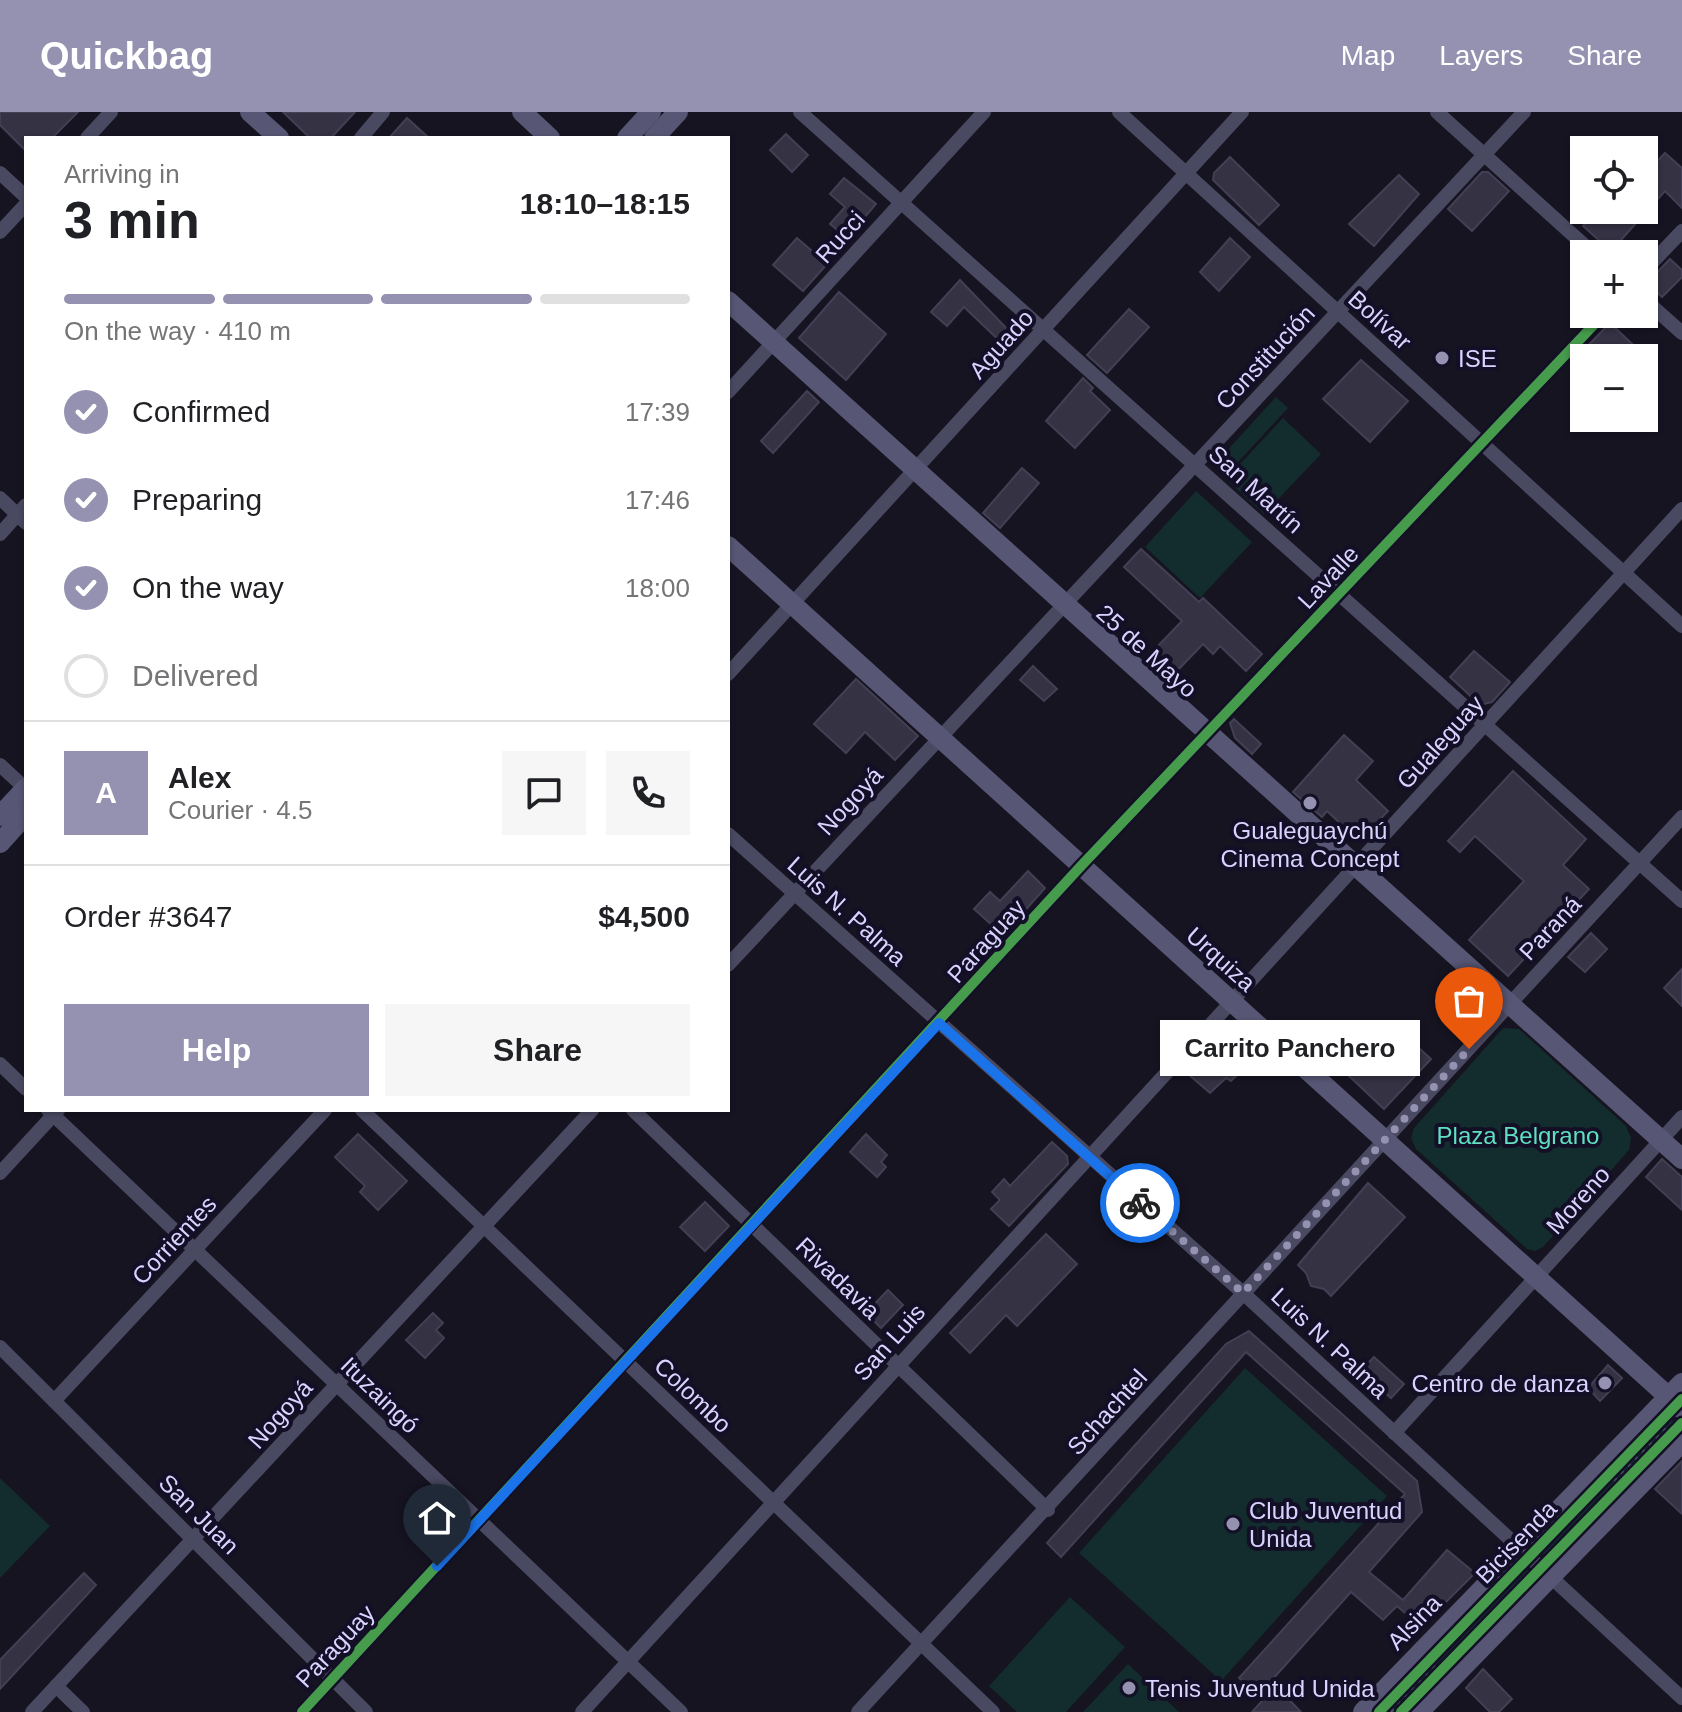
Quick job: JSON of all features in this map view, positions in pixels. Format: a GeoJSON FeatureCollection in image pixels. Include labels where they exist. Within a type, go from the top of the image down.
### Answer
{"type":"FeatureCollection","features":[{"type":"Feature","properties":{"kind":"street"},"geometry":{"type":"LineString","coordinates":[[89,136],[111,112]]}},
{"type":"Feature","properties":{"kind":"street"},"geometry":{"type":"LineString","coordinates":[[250,112],[277,136]]}},
{"type":"Feature","properties":{"kind":"street"},"geometry":{"type":"LineString","coordinates":[[363,136],[383,112]]}},
{"type":"Feature","properties":{"kind":"street"},"geometry":{"type":"LineString","coordinates":[[522,112],[548,136]]}},
{"type":"Feature","properties":{"kind":"street"},"geometry":{"type":"LineString","coordinates":[[629,136],[651,112]]}},
{"type":"Feature","properties":{"kind":"street"},"geometry":{"type":"LineString","coordinates":[[656,136],[678,112]]}},
{"type":"Feature","properties":{"kind":"street","name":"San Martín"},"geometry":{"type":"LineString","coordinates":[[800,112],[1682,901]]}},
{"type":"Feature","properties":{"kind":"street","name":"Rucci"},"geometry":{"type":"LineString","coordinates":[[730,390],[984,112]]}},
{"type":"Feature","properties":{"kind":"street","name":"Bolívar"},"geometry":{"type":"LineString","coordinates":[[1119,112],[1682,626]]}},
{"type":"Feature","properties":{"kind":"street","name":"Aguado"},"geometry":{"type":"LineString","coordinates":[[791,603],[1242,112]]}},
{"type":"Feature","properties":{"kind":"street"},"geometry":{"type":"LineString","coordinates":[[1437,112],[1578,240]]}},
{"type":"Feature","properties":{"kind":"street","name":"Constitución"},"geometry":{"type":"LineString","coordinates":[[939,738],[1524,112]]}},
{"type":"Feature","properties":{"kind":"street"},"geometry":{"type":"LineString","coordinates":[[0,173],[24,195]]}},
{"type":"Feature","properties":{"kind":"street"},"geometry":{"type":"LineString","coordinates":[[0,232],[24,206]]}},
{"type":"Feature","properties":{"kind":"street"},"geometry":{"type":"LineString","coordinates":[[1658,256],[1682,231]]}},
{"type":"Feature","properties":{"kind":"street","name":"25 de Mayo"},"geometry":{"type":"LineString","coordinates":[[730,303],[1682,1159]]}},
{"type":"Feature","properties":{"kind":"street"},"geometry":{"type":"LineString","coordinates":[[1658,312],[1682,333]]}},
{"type":"Feature","properties":{"kind":"street","name":"Lavalle"},"geometry":{"type":"LineString","coordinates":[[1081,866],[1591,328]]}},
{"type":"Feature","properties":{"kind":"street"},"geometry":{"type":"LineString","coordinates":[[0,498],[23,514],[0,534]]}},
{"type":"Feature","properties":{"kind":"street","name":"Gualeguay"},"geometry":{"type":"LineString","coordinates":[[1231,1003],[1682,509]]}},
{"type":"Feature","properties":{"kind":"street","name":"Urquiza"},"geometry":{"type":"LineString","coordinates":[[730,548],[1231,1003],[1678,1403]]}},
{"type":"Feature","properties":{"kind":"street"},"geometry":{"type":"LineString","coordinates":[[730,672],[791,603]]}},
{"type":"Feature","properties":{"kind":"street","name":"Nogoyá"},"geometry":{"type":"LineString","coordinates":[[730,963],[939,738]]}},
{"type":"Feature","properties":{"kind":"street"},"geometry":{"type":"LineString","coordinates":[[0,765],[24,787]]}},
{"type":"Feature","properties":{"kind":"street"},"geometry":{"type":"LineString","coordinates":[[0,816],[24,791]]}},
{"type":"Feature","properties":{"kind":"street"},"geometry":{"type":"LineString","coordinates":[[0,843],[24,816]]}},
{"type":"Feature","properties":{"kind":"street","name":"Paraná"},"geometry":{"type":"LineString","coordinates":[[1386,1140],[1682,817]]}},
{"type":"Feature","properties":{"kind":"street","name":"Luis N. Palma"},"geometry":{"type":"LineString","coordinates":[[730,836],[1243,1293],[1682,1698]]}},
{"type":"Feature","properties":{"kind":"street","name":"Paraguay"},"geometry":{"type":"LineString","coordinates":[[302,1712],[1081,866]]}},
{"type":"Feature","properties":{"kind":"street","name":"San Luis"},"geometry":{"type":"LineString","coordinates":[[582,1712],[1231,1003]]}},
{"type":"Feature","properties":{"kind":"street"},"geometry":{"type":"LineString","coordinates":[[0,1064],[24,1087]]}},
{"type":"Feature","properties":{"kind":"street"},"geometry":{"type":"LineString","coordinates":[[0,1173],[53,1112]]}},
{"type":"Feature","properties":{"kind":"street","name":"Ituzaingó"},"geometry":{"type":"LineString","coordinates":[[53,1112],[681,1712]]}},
{"type":"Feature","properties":{"kind":"street","name":"Corrientes"},"geometry":{"type":"LineString","coordinates":[[54,1401],[323,1112]]}},
{"type":"Feature","properties":{"kind":"street","name":"Colombo"},"geometry":{"type":"LineString","coordinates":[[364,1112],[993,1712]]}},
{"type":"Feature","properties":{"kind":"street","name":"Nogoyá"},"geometry":{"type":"LineString","coordinates":[[32,1712],[590,1112]]}},
{"type":"Feature","properties":{"kind":"street","name":"Rivadavia"},"geometry":{"type":"LineString","coordinates":[[635,1112],[1048,1510]]}},
{"type":"Feature","properties":{"kind":"street","name":"Moreno"},"geometry":{"type":"LineString","coordinates":[[1394,1433],[1682,1117]]}},
{"type":"Feature","properties":{"kind":"street","name":"Schachtel"},"geometry":{"type":"LineString","coordinates":[[858,1712],[1048,1510],[1386,1140]]}},
{"type":"Feature","properties":{"kind":"street","name":"San Juan"},"geometry":{"type":"LineString","coordinates":[[0,1347],[366,1712]]}},
{"type":"Feature","properties":{"kind":"street","name":"Alsina"},"geometry":{"type":"LineString","coordinates":[[1363,1712],[1522,1548],[1678,1403]]}},
{"type":"Feature","properties":{"kind":"street"},"geometry":{"type":"LineString","coordinates":[[1419,1712],[1682,1442]]}},
{"type":"Feature","properties":{"kind":"street"},"geometry":{"type":"LineString","coordinates":[[56,1686],[83,1712]]}},
{"type":"Feature","properties":{"kind":"path"},"geometry":{"type":"LineString","coordinates":[[1603,1480],[1678,1403]]}},
{"type":"Feature","properties":{"kind":"path"},"geometry":{"type":"LineString","coordinates":[[1617,1489],[1678,1403]]}},
{"type":"Feature","properties":{"kind":"path"},"geometry":{"type":"LineString","coordinates":[[1379,1712],[1433,1656]]}},
{"type":"Feature","properties":{"kind":"path"},"geometry":{"type":"LineString","coordinates":[[1401,1712],[1445,1667]]}},
{"type":"Feature","properties":{"kind":"green space"},"geometry":{"type":"Polygon","coordinates":[[[1276,397],[1288,408],[1225,476],[1222,456],[1276,397]]]}},
{"type":"Feature","properties":{"kind":"green space"},"geometry":{"type":"Polygon","coordinates":[[[1283,418],[1321,454],[1264,514],[1226,479],[1283,418]]]}},
{"type":"Feature","properties":{"kind":"green space"},"geometry":{"type":"Polygon","coordinates":[[[1196,491],[1252,542],[1200,598],[1145,547],[1196,491]]]}},
{"type":"Feature","properties":{"kind":"green space","name":"Plaza Belgrano"},"geometry":{"type":"Polygon","coordinates":[[[1503,1028],[1519,1029],[1626,1126],[1631,1138],[1629,1150],[1543,1247],[1535,1251],[1527,1249],[1416,1149],[1411,1138],[1414,1128],[1503,1028]]]}},
{"type":"Feature","properties":{"kind":"green space","name":"Club Juventud Unida"},"geometry":{"type":"Polygon","coordinates":[[[1245,1368],[1387,1496],[1221,1681],[1079,1553],[1245,1368]]]}},
{"type":"Feature","properties":{"kind":"green space"},"geometry":{"type":"Polygon","coordinates":[[[1663,1412],[1679,1426],[1551,1561],[1535,1547],[1663,1412]]]}},
{"type":"Feature","properties":{"kind":"green space"},"geometry":{"type":"Polygon","coordinates":[[[0,1478],[50,1526],[0,1578],[0,1478]]]}},
{"type":"Feature","properties":{"kind":"green space"},"geometry":{"type":"Polygon","coordinates":[[[1520,1562],[1534,1577],[1405,1712],[1374,1712],[1520,1562]]]}},
{"type":"Feature","properties":{"kind":"green space"},"geometry":{"type":"Polygon","coordinates":[[[1070,1597],[1125,1647],[1066,1712],[1017,1712],[989,1686],[1070,1597]]]}},
{"type":"Feature","properties":{"kind":"green space","name":"Tenis Juventud Unida"},"geometry":{"type":"Polygon","coordinates":[[[1128,1664],[1179,1712],[1083,1712],[1128,1664]]]}},
{"type":"Feature","properties":{"kind":"building"},"geometry":{"type":"Polygon","coordinates":[[[0,112],[78,112],[54,136],[24,136],[24,149],[0,125],[0,112]]]}},
{"type":"Feature","properties":{"kind":"building"},"geometry":{"type":"Polygon","coordinates":[[[283,112],[355,112],[333,136],[308,136],[283,112]]]}},
{"type":"Feature","properties":{"kind":"building"},"geometry":{"type":"Polygon","coordinates":[[[407,118],[427,136],[391,136],[407,118]]]}},
{"type":"Feature","properties":{"kind":"building"},"geometry":{"type":"Polygon","coordinates":[[[786,134],[808,155],[792,172],[770,150],[786,134]]]}},
{"type":"Feature","properties":{"kind":"building"},"geometry":{"type":"Polygon","coordinates":[[[1665,153],[1682,168],[1682,208],[1665,191],[1658,199],[1658,160],[1665,153]]]}},
{"type":"Feature","properties":{"kind":"building"},"geometry":{"type":"Polygon","coordinates":[[[1230,157],[1279,205],[1259,225],[1213,180],[1214,173],[1230,157]]]}},
{"type":"Feature","properties":{"kind":"building"},"geometry":{"type":"Polygon","coordinates":[[[1482,172],[1488,172],[1509,191],[1472,231],[1448,209],[1482,172]]]}},
{"type":"Feature","properties":{"kind":"building"},"geometry":{"type":"Polygon","coordinates":[[[1399,175],[1419,194],[1374,246],[1349,224],[1399,175]]]}},
{"type":"Feature","properties":{"kind":"building"},"geometry":{"type":"Polygon","coordinates":[[[844,178],[876,204],[847,238],[830,224],[845,207],[830,194],[844,178]]]}},
{"type":"Feature","properties":{"kind":"building"},"geometry":{"type":"Polygon","coordinates":[[[1635,224],[1621,240],[1599,240],[1583,226],[1635,224]]]}},
{"type":"Feature","properties":{"kind":"building"},"geometry":{"type":"Polygon","coordinates":[[[797,238],[827,264],[803,291],[773,265],[797,238]]]}},
{"type":"Feature","properties":{"kind":"building"},"geometry":{"type":"Polygon","coordinates":[[[1230,238],[1250,257],[1219,291],[1200,272],[1230,238]]]}},
{"type":"Feature","properties":{"kind":"building"},"geometry":{"type":"Polygon","coordinates":[[[1670,259],[1682,270],[1682,277],[1662,297],[1658,293],[1658,272],[1670,259]]]}},
{"type":"Feature","properties":{"kind":"building"},"geometry":{"type":"Polygon","coordinates":[[[960,280],[1012,334],[1007,348],[964,307],[947,326],[931,312],[960,280]]]}},
{"type":"Feature","properties":{"kind":"building"},"geometry":{"type":"Polygon","coordinates":[[[839,292],[886,334],[846,380],[799,338],[839,292]]]}},
{"type":"Feature","properties":{"kind":"building"},"geometry":{"type":"Polygon","coordinates":[[[1129,309],[1149,327],[1107,373],[1087,355],[1129,309]]]}},
{"type":"Feature","properties":{"kind":"building"},"geometry":{"type":"Polygon","coordinates":[[[1605,328],[1615,328],[1632,344],[1590,344],[1605,328]]]}},
{"type":"Feature","properties":{"kind":"building"},"geometry":{"type":"Polygon","coordinates":[[[1361,360],[1408,401],[1370,442],[1323,399],[1361,360]]]}},
{"type":"Feature","properties":{"kind":"building"},"geometry":{"type":"Polygon","coordinates":[[[1083,378],[1093,388],[1090,391],[1110,410],[1075,448],[1046,421],[1083,378]]]}},
{"type":"Feature","properties":{"kind":"building"},"geometry":{"type":"Polygon","coordinates":[[[807,391],[819,402],[773,453],[761,441],[807,391]]]}},
{"type":"Feature","properties":{"kind":"building"},"geometry":{"type":"Polygon","coordinates":[[[1022,468],[1039,483],[1000,528],[983,513],[1022,468]]]}},
{"type":"Feature","properties":{"kind":"building"},"geometry":{"type":"Polygon","coordinates":[[[1141,549],[1199,602],[1203,598],[1262,654],[1246,671],[1220,646],[1213,654],[1203,644],[1175,673],[1153,651],[1182,621],[1124,567],[1141,549]]]}},
{"type":"Feature","properties":{"kind":"building"},"geometry":{"type":"Polygon","coordinates":[[[1474,651],[1510,682],[1492,702],[1480,705],[1450,677],[1474,651]]]}},
{"type":"Feature","properties":{"kind":"building"},"geometry":{"type":"Polygon","coordinates":[[[1033,666],[1057,689],[1044,701],[1020,680],[1033,666]]]}},
{"type":"Feature","properties":{"kind":"building"},"geometry":{"type":"Polygon","coordinates":[[[856,679],[918,736],[895,760],[865,732],[846,753],[814,724],[856,679]]]}},
{"type":"Feature","properties":{"kind":"building"},"geometry":{"type":"Polygon","coordinates":[[[1234,719],[1261,744],[1252,754],[1235,738],[1230,723],[1234,719]]]}},
{"type":"Feature","properties":{"kind":"building"},"geometry":{"type":"Polygon","coordinates":[[[1344,735],[1373,761],[1356,780],[1388,811],[1359,841],[1327,811],[1322,817],[1293,792],[1344,735]]]}},
{"type":"Feature","properties":{"kind":"building"},"geometry":{"type":"Polygon","coordinates":[[[1513,771],[1586,839],[1563,865],[1589,889],[1508,976],[1469,940],[1524,881],[1475,836],[1460,852],[1448,841],[1513,771]]]}},
{"type":"Feature","properties":{"kind":"building"},"geometry":{"type":"Polygon","coordinates":[[[1028,871],[1045,888],[1003,935],[974,909],[990,892],[1000,901],[1028,871]]]}},
{"type":"Feature","properties":{"kind":"building"},"geometry":{"type":"Polygon","coordinates":[[[1591,933],[1607,949],[1585,972],[1568,957],[1591,933]]]}},
{"type":"Feature","properties":{"kind":"building"},"geometry":{"type":"Polygon","coordinates":[[[1682,969],[1682,1006],[1664,988],[1682,969]]]}},
{"type":"Feature","properties":{"kind":"building"},"geometry":{"type":"Polygon","coordinates":[[[1395,1026],[1431,1059],[1384,1109],[1349,1076],[1395,1026]]]}},
{"type":"Feature","properties":{"kind":"building"},"geometry":{"type":"Polygon","coordinates":[[[1217,1044],[1243,1069],[1231,1081],[1226,1078],[1210,1093],[1189,1075],[1217,1044]]]}},
{"type":"Feature","properties":{"kind":"building"},"geometry":{"type":"Polygon","coordinates":[[[358,1134],[407,1181],[378,1210],[360,1192],[365,1186],[335,1157],[358,1134]]]}},
{"type":"Feature","properties":{"kind":"building"},"geometry":{"type":"Polygon","coordinates":[[[866,1134],[887,1155],[881,1162],[886,1167],[877,1177],[850,1152],[866,1134]]]}},
{"type":"Feature","properties":{"kind":"building"},"geometry":{"type":"Polygon","coordinates":[[[1052,1142],[1067,1156],[1068,1164],[1009,1226],[991,1209],[1000,1200],[992,1192],[1004,1179],[1010,1186],[1052,1142]]]}},
{"type":"Feature","properties":{"kind":"building"},"geometry":{"type":"Polygon","coordinates":[[[1662,1159],[1682,1177],[1682,1210],[1646,1177],[1662,1159]]]}},
{"type":"Feature","properties":{"kind":"building"},"geometry":{"type":"Polygon","coordinates":[[[1368,1183],[1405,1217],[1331,1296],[1324,1289],[1311,1286],[1306,1273],[1298,1265],[1368,1183]]]}},
{"type":"Feature","properties":{"kind":"building"},"geometry":{"type":"Polygon","coordinates":[[[705,1202],[729,1226],[705,1251],[680,1227],[705,1202]]]}},
{"type":"Feature","properties":{"kind":"building"},"geometry":{"type":"Polygon","coordinates":[[[1046,1234],[1077,1264],[1017,1326],[1006,1315],[970,1353],[950,1333],[1046,1234]]]}},
{"type":"Feature","properties":{"kind":"building"},"geometry":{"type":"Polygon","coordinates":[[[888,1290],[903,1305],[881,1328],[866,1313],[888,1290]]]}},
{"type":"Feature","properties":{"kind":"building"},"geometry":{"type":"Polygon","coordinates":[[[433,1313],[443,1323],[436,1330],[444,1338],[425,1358],[406,1340],[433,1313]]]}},
{"type":"Feature","properties":{"kind":"building"},"geometry":{"type":"Polygon","coordinates":[[[1249,1331],[1417,1481],[1422,1512],[1369,1572],[1403,1600],[1447,1550],[1475,1573],[1421,1627],[1397,1606],[1383,1620],[1351,1592],[1271,1681],[1301,1712],[1252,1712],[1263,1700],[1239,1678],[1405,1494],[1246,1352],[1061,1557],[1047,1543],[1226,1344],[1249,1331]]]}},
{"type":"Feature","properties":{"kind":"building"},"geometry":{"type":"Polygon","coordinates":[[[1374,1357],[1404,1384],[1391,1398],[1376,1385],[1368,1392],[1354,1378],[1374,1357]]]}},
{"type":"Feature","properties":{"kind":"building","name":"Centro de danza"},"geometry":{"type":"Polygon","coordinates":[[[1608,1365],[1622,1378],[1600,1401],[1588,1388],[1608,1365]]]}},
{"type":"Feature","properties":{"kind":"building"},"geometry":{"type":"Polygon","coordinates":[[[1682,1461],[1682,1514],[1655,1489],[1682,1461]]]}},
{"type":"Feature","properties":{"kind":"building"},"geometry":{"type":"Polygon","coordinates":[[[84,1573],[96,1585],[0,1689],[0,1660],[84,1573]]]}},
{"type":"Feature","properties":{"kind":"building"},"geometry":{"type":"Polygon","coordinates":[[[1483,1669],[1512,1699],[1499,1712],[1490,1712],[1466,1688],[1483,1669]]]}},
{"type":"Feature","properties":{"kind":"cycle path"},"geometry":{"type":"LineString","coordinates":[[302,1712],[1081,866],[1591,328]]}},
{"type":"Feature","properties":{"kind":"cycle path","name":"Bicisenda"},"geometry":{"type":"LineString","coordinates":[[1379,1712],[1682,1399]]}},
{"type":"Feature","properties":{"kind":"cycle path"},"geometry":{"type":"LineString","coordinates":[[1401,1712],[1682,1423]]}},
{"type":"Feature","properties":{"kind":"way so far"},"geometry":{"type":"LineString","coordinates":[[1140,1203],[1243,1293],[1469,1049]]}},
{"type":"Feature","properties":{"kind":"place","name":"ISE"},"geometry":{"type":"Point","coordinates":[1442,358]}},
{"type":"Feature","properties":{"kind":"place","name":"Gualeguaychú Cinema Concept"},"geometry":{"type":"Point","coordinates":[1310,803]}},
{"type":"Feature","properties":{"kind":"place","name":"Carrito Panchero"},"geometry":{"type":"Point","coordinates":[1469,1049]}},
{"type":"Feature","properties":{"kind":"place","name":"Centro de danza"},"geometry":{"type":"Point","coordinates":[1605,1383]}},
{"type":"Feature","properties":{"kind":"place","name":"Club Juventud Unida"},"geometry":{"type":"Point","coordinates":[1233,1524]}},
{"type":"Feature","properties":{"kind":"place","name":"Tenis Juventud Unida"},"geometry":{"type":"Point","coordinates":[1129,1688]}},
{"type":"Feature","properties":{"kind":"route"},"geometry":{"type":"LineString","coordinates":[[437,1566],[939,1023],[1140,1203]]}}]}
